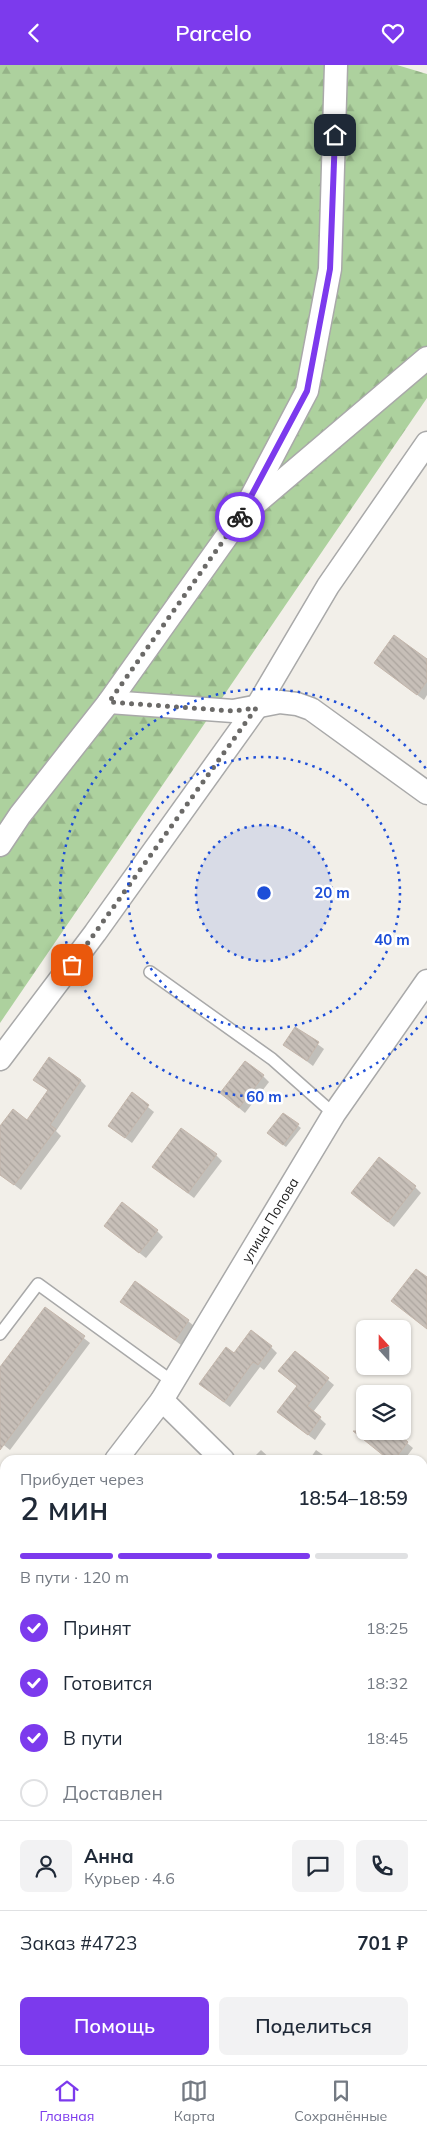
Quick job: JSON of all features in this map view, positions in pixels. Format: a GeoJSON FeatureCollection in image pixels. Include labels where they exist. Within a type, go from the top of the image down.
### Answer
{"type":"FeatureCollection","features":[{"type":"Feature","properties":{"kind":"street"},"geometry":{"type":"LineString","coordinates":[[0,845],[20,815],[109,702],[242,515],[307,391],[330,269],[336,65]]}},
{"type":"Feature","properties":{"kind":"street"},"geometry":{"type":"LineString","coordinates":[[242,515],[427,358]]}},
{"type":"Feature","properties":{"kind":"street"},"geometry":{"type":"LineString","coordinates":[[0,1059],[95,933],[256,708],[328,586],[427,443]]}},
{"type":"Feature","properties":{"kind":"street"},"geometry":{"type":"LineString","coordinates":[[109,702],[233,711],[280,702],[297,704],[311,709],[427,793]]}},
{"type":"Feature","properties":{"kind":"street","name":"улица Попова"},"geometry":{"type":"LineString","coordinates":[[120,1455],[167,1391],[334,1114],[427,981]]}},
{"type":"Feature","properties":{"kind":"street"},"geometry":{"type":"LineString","coordinates":[[167,1391],[219,1455]]}},
{"type":"Feature","properties":{"kind":"lane"},"geometry":{"type":"LineString","coordinates":[[150,972],[272,1059],[334,1114]]}},
{"type":"Feature","properties":{"kind":"lane"},"geometry":{"type":"LineString","coordinates":[[0,1334],[38,1284],[167,1391]]}},
{"type":"Feature","properties":{"kind":"green space"},"geometry":{"type":"Polygon","coordinates":[[[0,65],[397,65],[427,74],[427,398],[0,1023],[0,65]]]}},
{"type":"Feature","properties":{"kind":"building"},"geometry":{"type":"Polygon","coordinates":[[[394,635],[427,659],[427,681],[417,695],[374,663],[394,635]]]}},
{"type":"Feature","properties":{"kind":"building"},"geometry":{"type":"Polygon","coordinates":[[[295,1027],[319,1042],[307,1061],[283,1045],[295,1027]]]}},
{"type":"Feature","properties":{"kind":"building"},"geometry":{"type":"Polygon","coordinates":[[[49,1057],[81,1080],[50,1125],[56,1129],[14,1185],[0,1175],[0,1126],[13,1109],[27,1120],[48,1090],[33,1080],[49,1057]]]}},
{"type":"Feature","properties":{"kind":"building"},"geometry":{"type":"Polygon","coordinates":[[[245,1061],[264,1075],[239,1108],[220,1093],[245,1061]]]}},
{"type":"Feature","properties":{"kind":"building"},"geometry":{"type":"Polygon","coordinates":[[[132,1092],[149,1105],[125,1138],[108,1126],[132,1092]]]}},
{"type":"Feature","properties":{"kind":"building"},"geometry":{"type":"Polygon","coordinates":[[[283,1113],[299,1124],[283,1145],[267,1133],[283,1113]]]}},
{"type":"Feature","properties":{"kind":"building"},"geometry":{"type":"Polygon","coordinates":[[[181,1128],[217,1154],[188,1193],[152,1167],[181,1128]]]}},
{"type":"Feature","properties":{"kind":"building"},"geometry":{"type":"Polygon","coordinates":[[[379,1157],[416,1186],[388,1222],[351,1193],[379,1157]]]}},
{"type":"Feature","properties":{"kind":"building"},"geometry":{"type":"Polygon","coordinates":[[[122,1202],[158,1230],[139,1253],[104,1226],[122,1202]]]}},
{"type":"Feature","properties":{"kind":"building"},"geometry":{"type":"Polygon","coordinates":[[[416,1269],[427,1277],[427,1329],[391,1301],[416,1269]]]}},
{"type":"Feature","properties":{"kind":"building"},"geometry":{"type":"Polygon","coordinates":[[[135,1281],[189,1320],[175,1340],[120,1302],[135,1281]]]}},
{"type":"Feature","properties":{"kind":"building"},"geometry":{"type":"Polygon","coordinates":[[[45,1307],[85,1336],[0,1450],[0,1367],[45,1307]]]}},
{"type":"Feature","properties":{"kind":"building"},"geometry":{"type":"Polygon","coordinates":[[[251,1330],[272,1346],[258,1365],[253,1362],[224,1402],[199,1384],[226,1347],[234,1353],[251,1330]]]}},
{"type":"Feature","properties":{"kind":"building"},"geometry":{"type":"Polygon","coordinates":[[[295,1351],[329,1378],[307,1406],[321,1417],[308,1435],[277,1412],[297,1386],[278,1371],[295,1351]]]}},
{"type":"Feature","properties":{"kind":"building"},"geometry":{"type":"Polygon","coordinates":[[[364,1440],[406,1440],[408,1442],[398,1455],[383,1455],[364,1440]]]}},
{"type":"Feature","properties":{"kind":"way so far"},"geometry":{"type":"LineString","coordinates":[[72,965],[256,708],[233,711],[109,702],[240,517]]}},
{"type":"Feature","properties":{"kind":"route"},"geometry":{"type":"LineString","coordinates":[[240,517],[307,391],[330,269],[335,135]]}}]}
